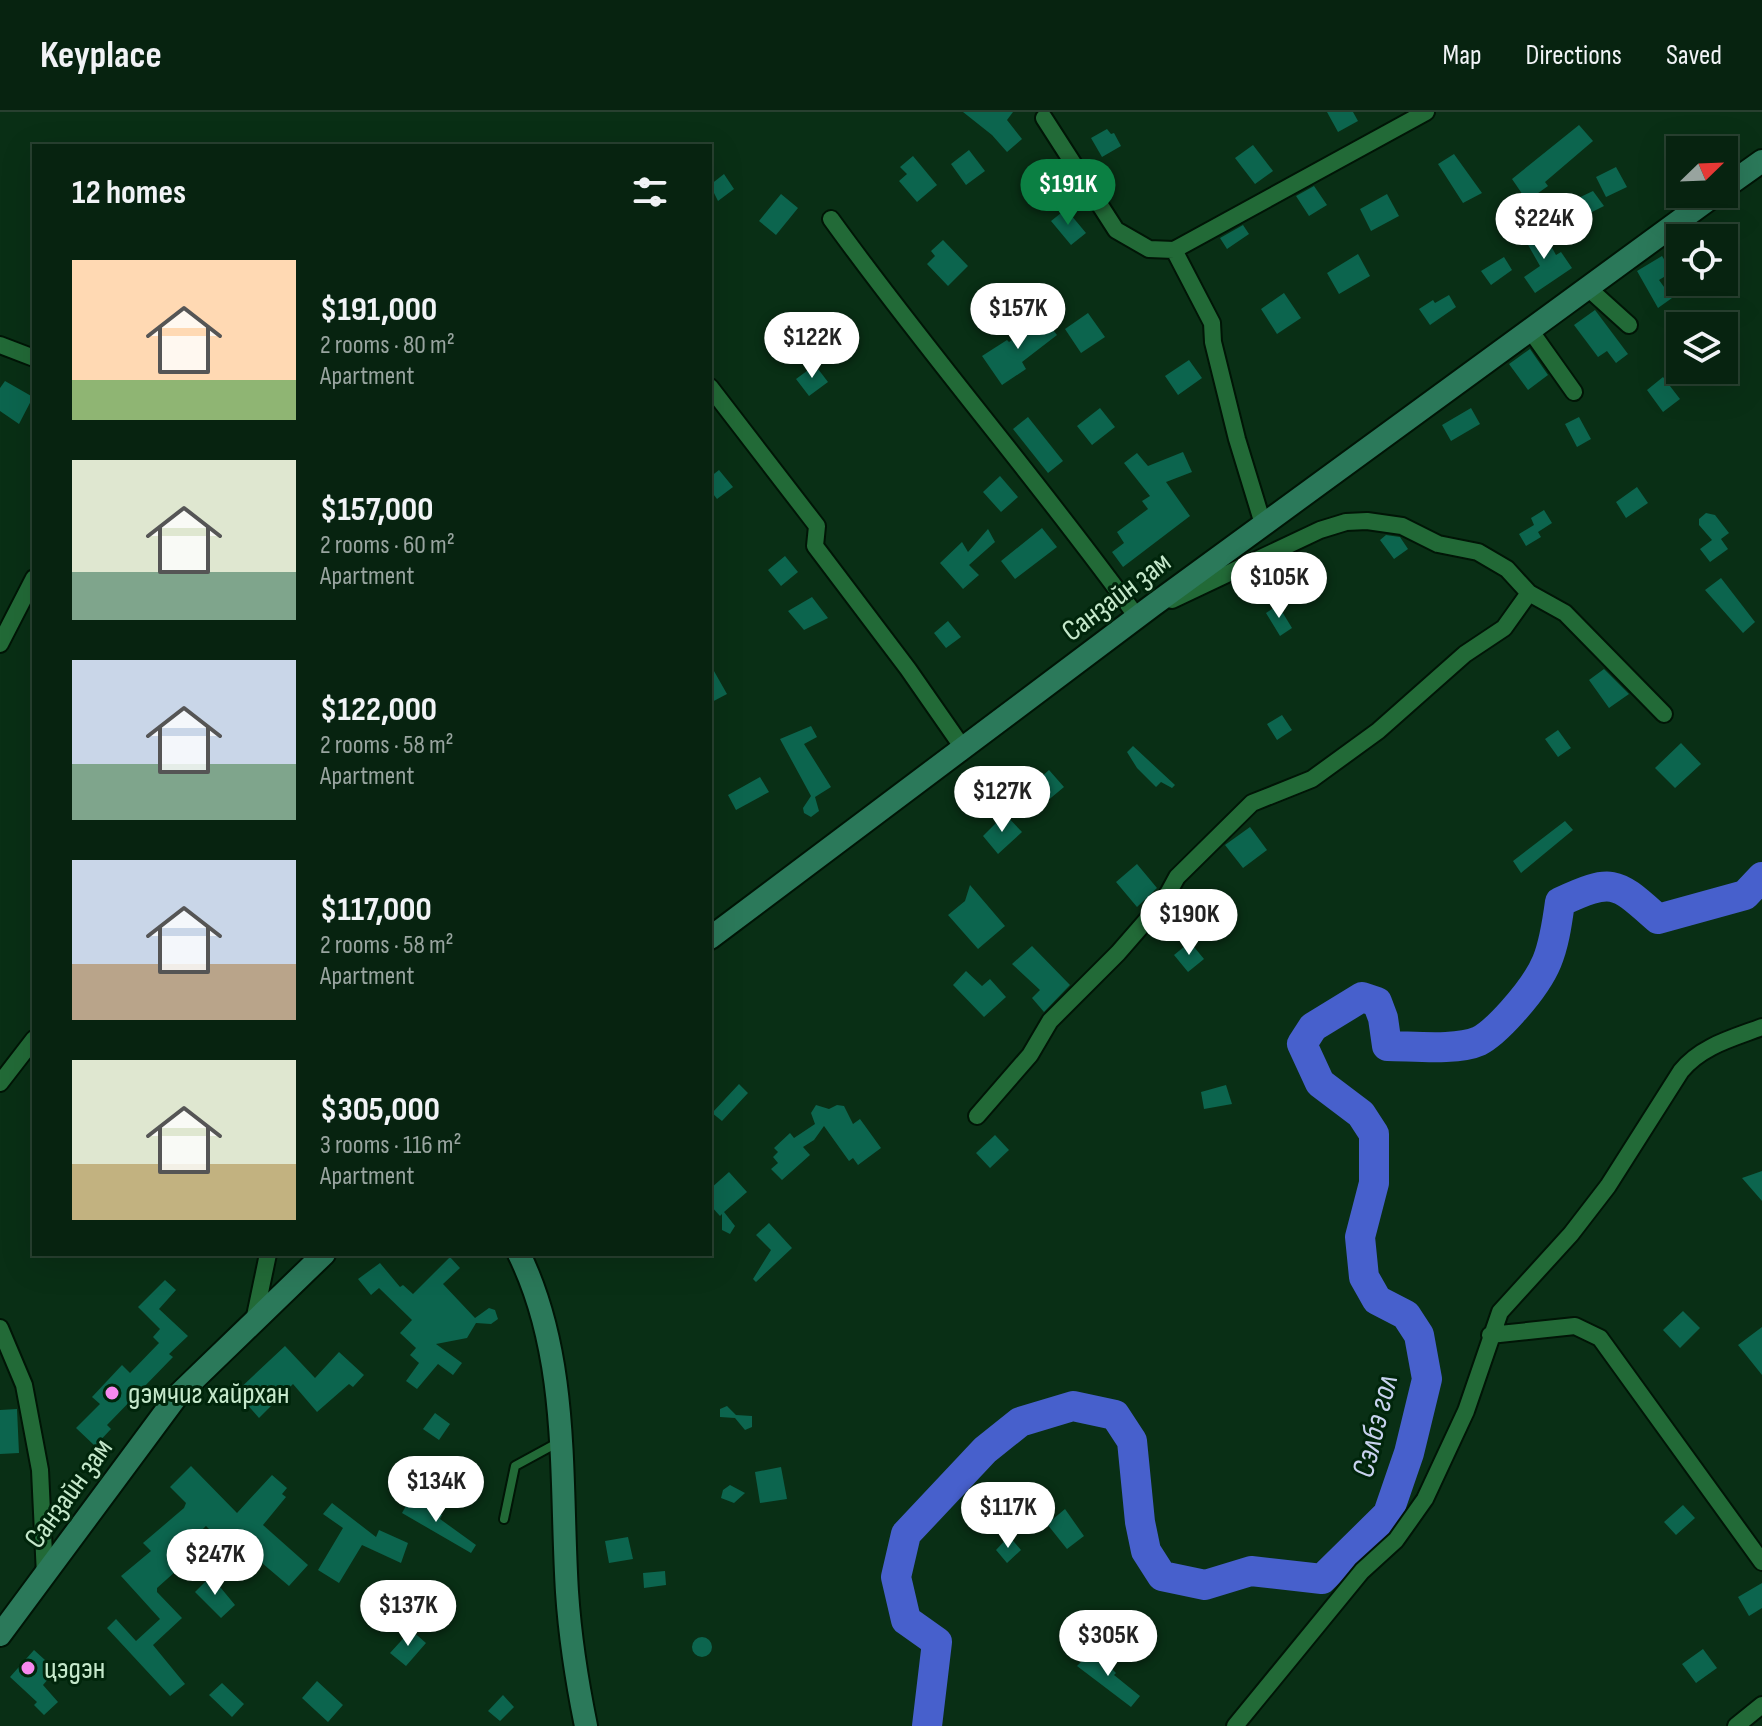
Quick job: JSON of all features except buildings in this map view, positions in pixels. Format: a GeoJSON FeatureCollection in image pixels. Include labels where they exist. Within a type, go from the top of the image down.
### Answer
{"type":"FeatureCollection","features":[{"type":"Feature","properties":{"kind":"main road"},"geometry":{"type":"LineString","coordinates":[[1738,178],[1762,161]]}},
{"type":"Feature","properties":{"kind":"main road","name":"Санзайн зам"},"geometry":{"type":"LineString","coordinates":[[712,936],[1144,612],[1697,208]]}},
{"type":"Feature","properties":{"kind":"main road","name":"Санзайн зам"},"geometry":{"type":"LineString","coordinates":[[0,1635],[177,1396],[322,1256]]}},
{"type":"Feature","properties":{"kind":"main road"},"geometry":{"type":"LineString","coordinates":[[520,1256],[530,1277],[547,1334],[556,1388],[567,1595],[586,1726]]}},
{"type":"Feature","properties":{"kind":"street"},"geometry":{"type":"LineString","coordinates":[[1044,118],[1116,230],[1149,249],[1174,250],[1426,112]]}},
{"type":"Feature","properties":{"kind":"street"},"geometry":{"type":"LineString","coordinates":[[831,219],[891,302],[1144,612],[1320,530],[1346,522],[1367,521],[1402,526],[1438,544],[1478,552],[1507,569],[1529,593],[1565,613],[1664,714]]}},
{"type":"Feature","properties":{"kind":"street"},"geometry":{"type":"LineString","coordinates":[[1174,250],[1212,323],[1213,342],[1237,439],[1263,524]]}},
{"type":"Feature","properties":{"kind":"street"},"geometry":{"type":"LineString","coordinates":[[1588,288],[1629,325]]}},
{"type":"Feature","properties":{"kind":"street"},"geometry":{"type":"LineString","coordinates":[[1530,330],[1574,392]]}},
{"type":"Feature","properties":{"kind":"street"},"geometry":{"type":"LineString","coordinates":[[0,345],[32,357]]}},
{"type":"Feature","properties":{"kind":"street"},"geometry":{"type":"LineString","coordinates":[[712,390],[817,526],[815,546],[963,748]]}},
{"type":"Feature","properties":{"kind":"street"},"geometry":{"type":"LineString","coordinates":[[0,644],[32,582]]}},
{"type":"Feature","properties":{"kind":"street"},"geometry":{"type":"LineString","coordinates":[[977,1116],[1030,1055],[1050,1021],[1118,953],[1165,899],[1177,877],[1252,803],[1312,779],[1378,731],[1465,654],[1504,628],[1529,593]]}},
{"type":"Feature","properties":{"kind":"street"},"geometry":{"type":"LineString","coordinates":[[1235,1726],[1362,1571],[1396,1540],[1425,1499],[1466,1411],[1500,1312],[1571,1234],[1608,1186],[1692,1058],[1762,1027]]}},
{"type":"Feature","properties":{"kind":"street"},"geometry":{"type":"LineString","coordinates":[[0,1083],[32,1042]]}},
{"type":"Feature","properties":{"kind":"street"},"geometry":{"type":"LineString","coordinates":[[254,1321],[268,1256]]}},
{"type":"Feature","properties":{"kind":"street"},"geometry":{"type":"LineString","coordinates":[[1490,1335],[1575,1326],[1600,1338],[1760,1556]]}},
{"type":"Feature","properties":{"kind":"street"},"geometry":{"type":"LineString","coordinates":[[0,1328],[24,1385],[40,1470],[45,1575]]}},
{"type":"Feature","properties":{"kind":"street"},"geometry":{"type":"LineString","coordinates":[[1736,1726],[1762,1705]]}},
{"type":"Feature","properties":{"kind":"lane"},"geometry":{"type":"LineString","coordinates":[[504,1519],[515,1466],[560,1442]]}},
{"type":"Feature","properties":{"kind":"waterway","name":"Сэлбэ гол"},"geometry":{"type":"LineString","coordinates":[[927,1726],[937,1642],[906,1620],[896,1577],[906,1534],[985,1450],[1020,1422],[1073,1406],[1115,1415],[1132,1441],[1146,1551],[1162,1576],[1205,1585],[1251,1571],[1322,1579],[1388,1514],[1409,1453],[1427,1379],[1419,1335],[1406,1315],[1377,1300],[1364,1277],[1360,1237],[1374,1183],[1374,1134],[1361,1114],[1320,1083],[1302,1044],[1313,1027],[1362,997],[1377,1002],[1387,1046],[1447,1047],[1479,1041],[1508,1016],[1541,973],[1555,936],[1560,902],[1592,889],[1614,887],[1633,897],[1658,919],[1745,895],[1762,877]]}},
{"type":"Feature","properties":{"kind":"place","name":"дэмчиг хайрхан"},"geometry":{"type":"Point","coordinates":[112,1393]}},
{"type":"Feature","properties":{"kind":"place","name":"цэдэн"},"geometry":{"type":"Point","coordinates":[28,1668]}}]}
